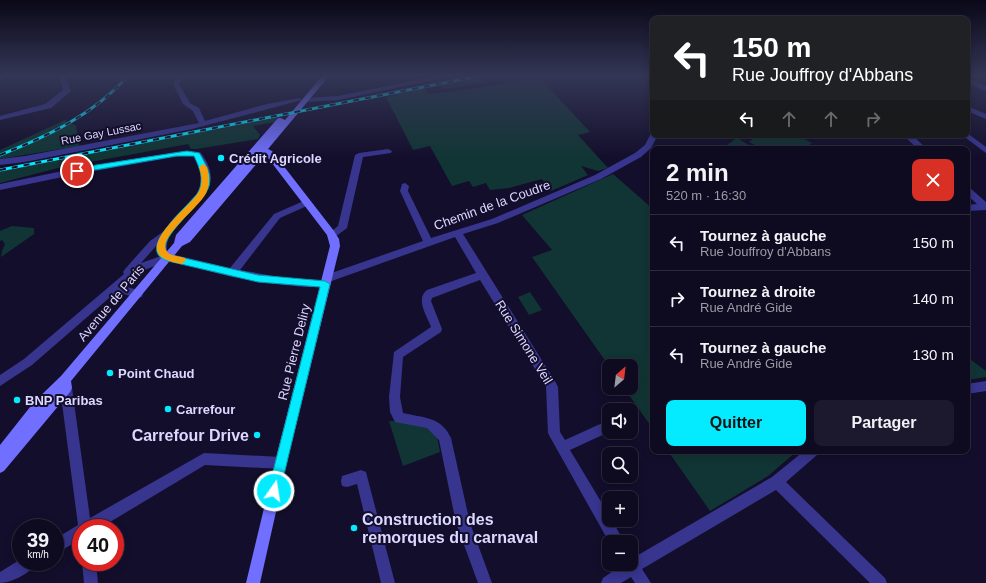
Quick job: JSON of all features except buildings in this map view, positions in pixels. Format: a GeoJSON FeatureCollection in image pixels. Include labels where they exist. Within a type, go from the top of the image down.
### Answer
{"type":"FeatureCollection","features":[{"type":"Feature","properties":{"kind":"main road","name":"Avenue de Paris"},"geometry":{"type":"LineString","coordinates":[[179,244],[179,237],[299,103]]}},
{"type":"Feature","properties":{"kind":"main road","name":"Avenue de Paris"},"geometry":{"type":"LineString","coordinates":[[0,467],[168,257],[179,244],[187,240],[264,150],[300,103]]}},
{"type":"Feature","properties":{"kind":"main road"},"geometry":{"type":"LineString","coordinates":[[264,150],[269,153],[332,235]]}},
{"type":"Feature","properties":{"kind":"main road","name":"Rue Pierre Deliry"},"geometry":{"type":"LineString","coordinates":[[253,583],[281,462],[335,246],[332,235]]}},
{"type":"Feature","properties":{"kind":"main road","name":"Avenue de Paris"},"geometry":{"type":"LineString","coordinates":[[0,455],[55,388],[66,384]]}},
{"type":"Feature","properties":{"kind":"street"},"geometry":{"type":"LineString","coordinates":[[0,118],[48,106],[52,103]]}},
{"type":"Feature","properties":{"kind":"street"},"geometry":{"type":"LineString","coordinates":[[187,103],[196,110],[204,124]]}},
{"type":"Feature","properties":{"kind":"street","name":"Rue Gay Lussac"},"geometry":{"type":"LineString","coordinates":[[0,162],[204,124],[267,106],[283,103]]}},
{"type":"Feature","properties":{"kind":"street"},"geometry":{"type":"LineString","coordinates":[[970,109],[986,117]]}},
{"type":"Feature","properties":{"kind":"street","name":"Chemin de la Coudre"},"geometry":{"type":"LineString","coordinates":[[326,282],[457,232],[495,221],[598,177],[638,155],[648,146],[652,138]]}},
{"type":"Feature","properties":{"kind":"street"},"geometry":{"type":"LineString","coordinates":[[910,138],[920,146]]}},
{"type":"Feature","properties":{"kind":"street"},"geometry":{"type":"LineString","coordinates":[[970,138],[986,151]]}},
{"type":"Feature","properties":{"kind":"street"},"geometry":{"type":"LineString","coordinates":[[332,235],[342,228],[359,155],[388,150]]}},
{"type":"Feature","properties":{"kind":"street"},"geometry":{"type":"LineString","coordinates":[[0,187],[77,171],[176,154],[197,154],[205,171],[205,185],[200,197],[165,234],[153,243],[117,285]]}},
{"type":"Feature","properties":{"kind":"street"},"geometry":{"type":"LineString","coordinates":[[405,186],[404,191],[429,243]]}},
{"type":"Feature","properties":{"kind":"street"},"geometry":{"type":"LineString","coordinates":[[970,193],[986,207]]}},
{"type":"Feature","properties":{"kind":"street"},"geometry":{"type":"LineString","coordinates":[[232,273],[277,216],[306,203]]}},
{"type":"Feature","properties":{"kind":"street"},"geometry":{"type":"LineString","coordinates":[[970,208],[986,207]]}},
{"type":"Feature","properties":{"kind":"street","name":"Rue Simone Veil"},"geometry":{"type":"LineString","coordinates":[[457,232],[482,275],[549,381],[552,387],[554,433],[613,535]]}},
{"type":"Feature","properties":{"kind":"street"},"geometry":{"type":"LineString","coordinates":[[165,234],[161,246],[162,252],[168,257],[258,278],[326,282]]}},
{"type":"Feature","properties":{"kind":"street"},"geometry":{"type":"LineString","coordinates":[[0,381],[28,362],[117,285],[140,268],[168,257]]}},
{"type":"Feature","properties":{"kind":"street"},"geometry":{"type":"LineString","coordinates":[[482,275],[431,293],[427,296],[426,301],[437,329],[398,355],[395,413],[399,418],[431,423],[439,429],[445,438],[463,523],[486,583]]}},
{"type":"Feature","properties":{"kind":"street"},"geometry":{"type":"LineString","coordinates":[[117,285],[138,294]]}},
{"type":"Feature","properties":{"kind":"street"},"geometry":{"type":"LineString","coordinates":[[66,384],[85,519]]}},
{"type":"Feature","properties":{"kind":"street"},"geometry":{"type":"LineString","coordinates":[[970,389],[986,386]]}},
{"type":"Feature","properties":{"kind":"street"},"geometry":{"type":"LineString","coordinates":[[563,447],[602,429]]}},
{"type":"Feature","properties":{"kind":"street"},"geometry":{"type":"LineString","coordinates":[[638,562],[777,482],[810,454]]}},
{"type":"Feature","properties":{"kind":"street"},"geometry":{"type":"LineString","coordinates":[[101,519],[204,459],[281,462]]}},
{"type":"Feature","properties":{"kind":"street"},"geometry":{"type":"LineString","coordinates":[[347,481],[361,476],[388,583]]}},
{"type":"Feature","properties":{"kind":"street"},"geometry":{"type":"LineString","coordinates":[[777,482],[880,583]]}},
{"type":"Feature","properties":{"kind":"street"},"geometry":{"type":"LineString","coordinates":[[0,580],[15,571]]}},
{"type":"Feature","properties":{"kind":"street"},"geometry":{"type":"LineString","coordinates":[[90,571],[91,583]]}},
{"type":"Feature","properties":{"kind":"street"},"geometry":{"type":"LineString","coordinates":[[608,583],[624,571]]}},
{"type":"Feature","properties":{"kind":"street"},"geometry":{"type":"LineString","coordinates":[[635,571],[644,583]]}},
{"type":"Feature","properties":{"kind":"green space"},"geometry":{"type":"Polygon","coordinates":[[[389,103],[563,103],[590,132],[578,135],[608,168],[598,171],[581,166],[588,175],[551,191],[542,179],[509,188],[490,190],[486,183],[473,187],[469,181],[452,186],[430,146],[413,150],[389,103]]]}},
{"type":"Feature","properties":{"kind":"green space"},"geometry":{"type":"Polygon","coordinates":[[[277,117],[275,122],[253,126],[260,135],[258,139],[197,149],[191,149],[188,144],[58,168],[0,183],[0,171],[277,117]]]}},
{"type":"Feature","properties":{"kind":"green space"},"geometry":{"type":"Polygon","coordinates":[[[65,120],[68,122],[40,137],[0,154],[0,150],[65,120]]]}},
{"type":"Feature","properties":{"kind":"green space"},"geometry":{"type":"Polygon","coordinates":[[[72,124],[76,125],[79,146],[0,159],[0,157],[72,124]]]}},
{"type":"Feature","properties":{"kind":"green space"},"geometry":{"type":"Polygon","coordinates":[[[737,138],[751,146],[725,146],[737,138]]]}},
{"type":"Feature","properties":{"kind":"green space"},"geometry":{"type":"Polygon","coordinates":[[[754,138],[802,138],[812,143],[808,146],[757,146],[749,142],[754,138]]]}},
{"type":"Feature","properties":{"kind":"green space"},"geometry":{"type":"Polygon","coordinates":[[[613,174],[650,206],[650,425],[638,408],[638,403],[635,403],[629,395],[638,395],[638,359],[604,359],[532,257],[552,250],[522,215],[613,174]]]}},
{"type":"Feature","properties":{"kind":"green space"},"geometry":{"type":"Polygon","coordinates":[[[12,226],[34,228],[34,234],[1,257],[5,244],[2,240],[0,241],[0,231],[12,226]]]}},
{"type":"Feature","properties":{"kind":"green space"},"geometry":{"type":"Polygon","coordinates":[[[530,292],[542,310],[529,315],[518,297],[530,292]]]}},
{"type":"Feature","properties":{"kind":"green space"},"geometry":{"type":"Polygon","coordinates":[[[970,359],[986,371],[986,377],[970,380],[970,359]]]}},
{"type":"Feature","properties":{"kind":"green space"},"geometry":{"type":"Polygon","coordinates":[[[389,421],[421,422],[437,436],[440,452],[403,466],[389,421]]]}},
{"type":"Feature","properties":{"kind":"green space"},"geometry":{"type":"Polygon","coordinates":[[[670,454],[794,454],[768,476],[710,511],[670,454]]]}},
{"type":"Feature","properties":{"kind":"railway"},"geometry":{"type":"LineString","coordinates":[[0,155],[52,132],[69,123],[98,103]]}},
{"type":"Feature","properties":{"kind":"railway"},"geometry":{"type":"LineString","coordinates":[[0,170],[340,103]]}},
{"type":"Feature","properties":{"kind":"slow traffic"},"geometry":{"type":"LineString","coordinates":[[182,260],[168,257],[162,252],[161,246],[165,234],[200,197],[206,178],[203,167]]}},
{"type":"Feature","properties":{"kind":"place","name":"Crédit Agricole"},"geometry":{"type":"Point","coordinates":[221,158]}},
{"type":"Feature","properties":{"kind":"place","name":"Point Chaud"},"geometry":{"type":"Point","coordinates":[110,373]}},
{"type":"Feature","properties":{"kind":"place","name":"BNP Paribas"},"geometry":{"type":"Point","coordinates":[17,400]}},
{"type":"Feature","properties":{"kind":"place","name":"Carrefour"},"geometry":{"type":"Point","coordinates":[168,409]}},
{"type":"Feature","properties":{"kind":"place","name":"Carrefour Drive"},"geometry":{"type":"Point","coordinates":[257,435]}},
{"type":"Feature","properties":{"kind":"place","name":"Construction des remorques du carnaval"},"geometry":{"type":"Point","coordinates":[354,528]}},
{"type":"Feature","properties":{"kind":"route"},"geometry":{"type":"LineString","coordinates":[[77,171],[176,154],[197,154],[205,171],[206,178],[203,191],[200,197],[165,234],[161,246],[162,252],[168,257],[242,276],[325,284],[274,491]]}}]}
